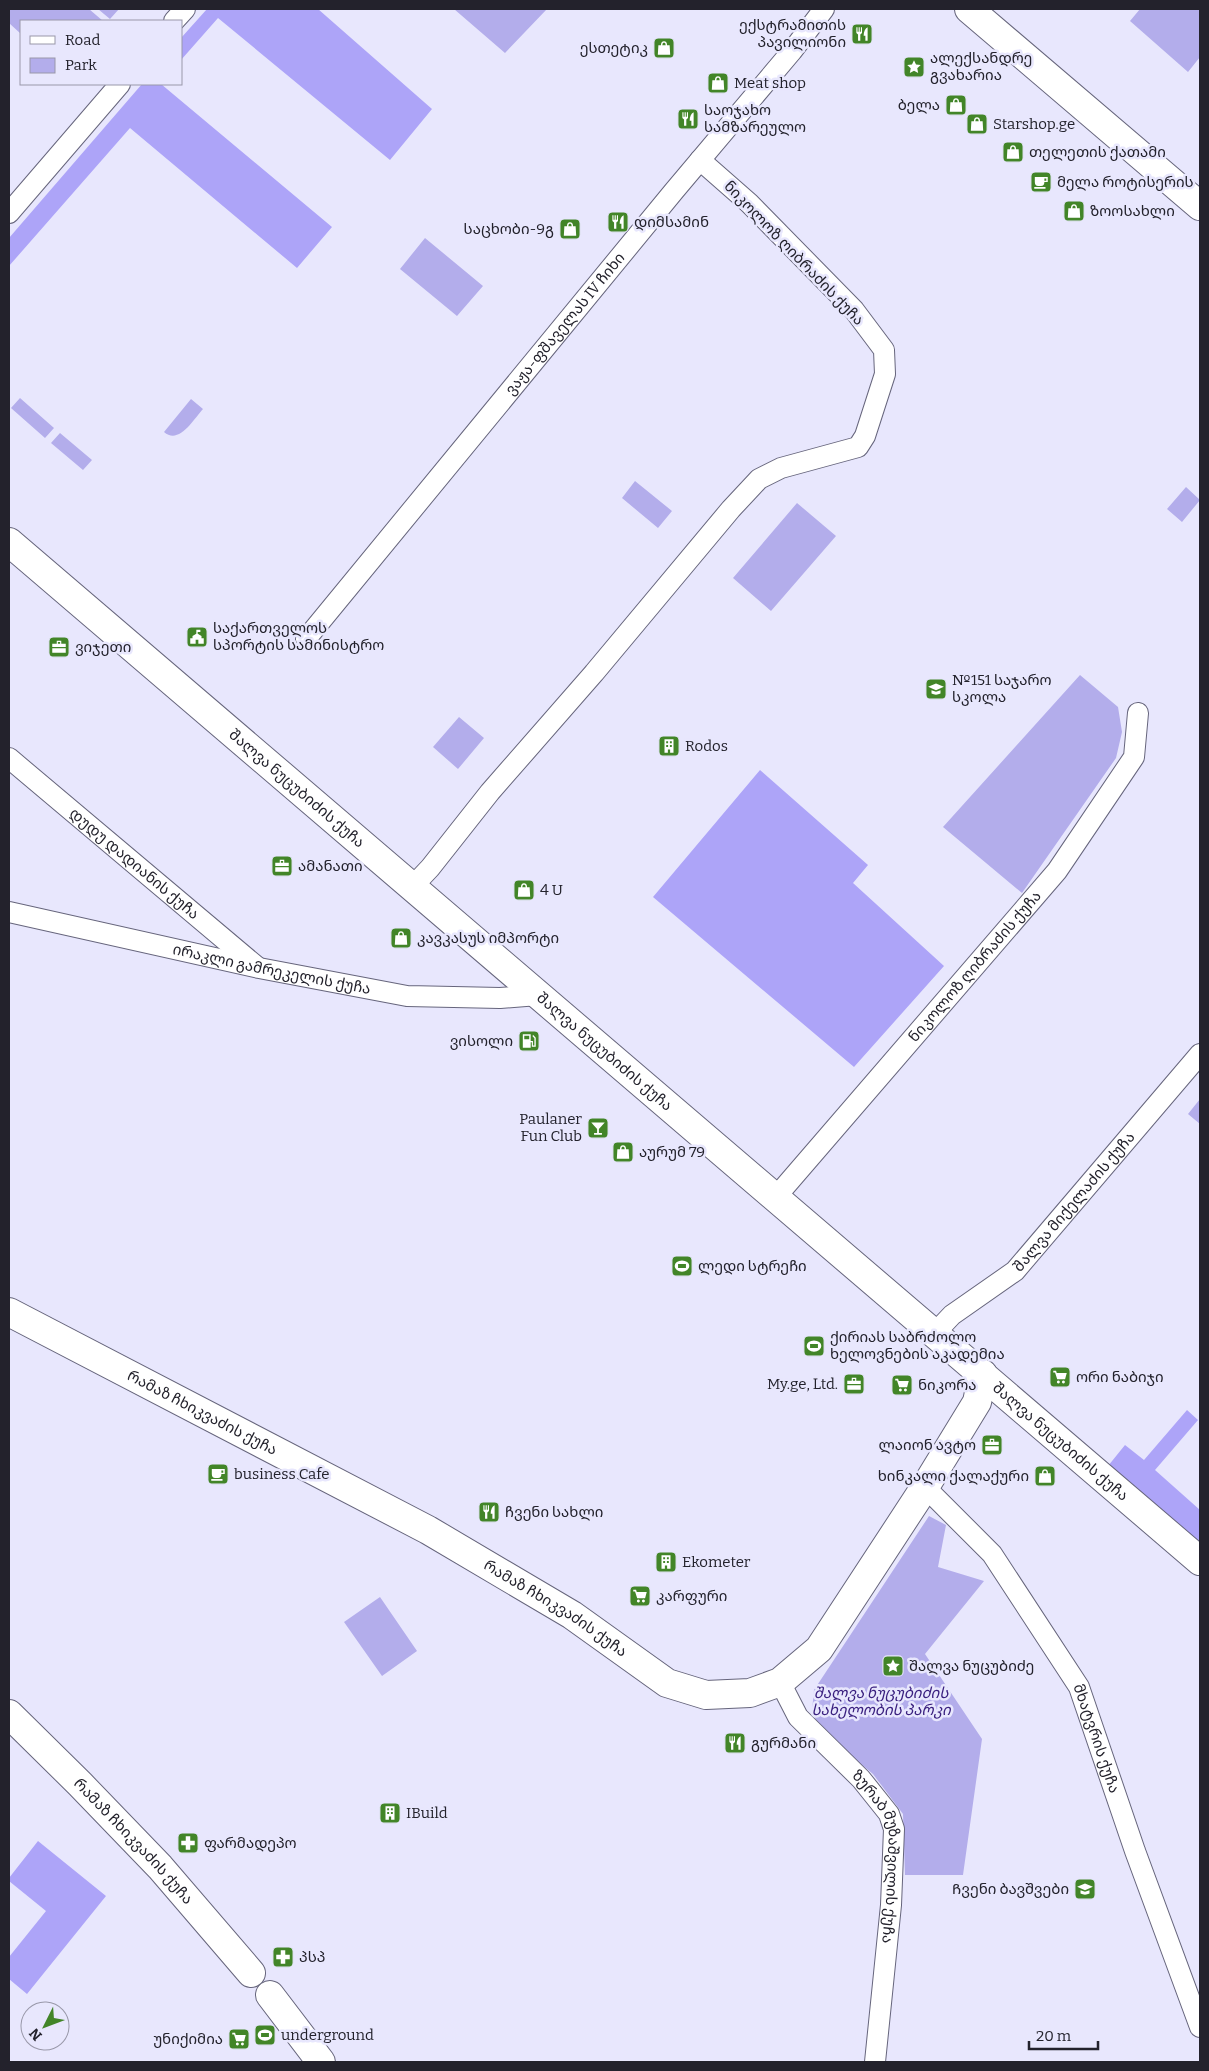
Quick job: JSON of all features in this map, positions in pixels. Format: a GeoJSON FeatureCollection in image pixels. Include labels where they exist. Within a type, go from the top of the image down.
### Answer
{"type":"FeatureCollection","features":[{"type":"Feature","properties":{"kind":"main road"},"geometry":{"type":"LineString","coordinates":[[968,9],[1200,206]]}},
{"type":"Feature","properties":{"kind":"main road","name":"შალვა ნუცუბიძის ქუჩა"},"geometry":{"type":"LineString","coordinates":[[9,542],[1200,1561]]}},
{"type":"Feature","properties":{"kind":"main road","name":"რამაზ ჩხიკვაძის ქუჩა"},"geometry":{"type":"LineString","coordinates":[[9,1312],[428,1530],[572,1615],[667,1683],[706,1695],[750,1693],[780,1682],[819,1649],[925,1487],[977,1402],[983,1374]]}},
{"type":"Feature","properties":{"kind":"main road","name":"რამაზ ჩხიკვაძის ქუჩა"},"geometry":{"type":"LineString","coordinates":[[9,1714],[80,1784],[160,1868],[251,1973]]}},
{"type":"Feature","properties":{"kind":"main road"},"geometry":{"type":"LineString","coordinates":[[270,1995],[321,2062]]}},
{"type":"Feature","properties":{"kind":"street"},"geometry":{"type":"LineString","coordinates":[[175,20],[185,9]]}},
{"type":"Feature","properties":{"kind":"street","name":"ვაჟა-ფშაველას IV ჩიხი"},"geometry":{"type":"LineString","coordinates":[[306,639],[792,51],[824,9]]}},
{"type":"Feature","properties":{"kind":"street"},"geometry":{"type":"LineString","coordinates":[[9,212],[119,85]]}},
{"type":"Feature","properties":{"kind":"street","name":"ნიკოლოზ ღიბრაძის ქუჩა"},"geometry":{"type":"LineString","coordinates":[[412,887],[430,868],[490,792],[594,673],[731,508],[759,479],[780,468],[858,447],[865,436],[885,374],[884,350],[854,310],[749,203],[700,160]]}},
{"type":"Feature","properties":{"kind":"street","name":"ნიკოლოზ ღიბრაძის ქუჩა"},"geometry":{"type":"LineString","coordinates":[[775,1198],[1057,871],[1134,757],[1138,713]]}},
{"type":"Feature","properties":{"kind":"street","name":"დუდუ დადიანის ქუჩა"},"geometry":{"type":"LineString","coordinates":[[9,758],[259,968]]}},
{"type":"Feature","properties":{"kind":"street","name":"ირაკლი გამრეკელის ქუჩა"},"geometry":{"type":"LineString","coordinates":[[9,912],[259,968],[408,996],[500,998],[538,995]]}},
{"type":"Feature","properties":{"kind":"street","name":"შალვა მიქელაძის ქუჩა"},"geometry":{"type":"LineString","coordinates":[[934,1334],[952,1315],[1015,1271],[1200,1054]]}},
{"type":"Feature","properties":{"kind":"street","name":"მხატვრის ქუჩა"},"geometry":{"type":"LineString","coordinates":[[925,1487],[992,1554],[1079,1687],[1135,1851],[1200,2027]]}},
{"type":"Feature","properties":{"kind":"street","name":"ზურაბ მუზაშვილის ქუჩა"},"geometry":{"type":"LineString","coordinates":[[780,1682],[798,1717],[861,1779],[889,1814],[894,1829],[892,1905],[875,2062]]}},
{"type":"Feature","properties":{"kind":"green space"},"geometry":{"type":"Polygon","coordinates":[[[9,9],[89,9],[102,20],[20,20],[20,33],[9,23],[9,9]]]}},
{"type":"Feature","properties":{"kind":"green space"},"geometry":{"type":"Polygon","coordinates":[[[98,9],[119,9],[110,19],[98,9]]]}},
{"type":"Feature","properties":{"kind":"green space"},"geometry":{"type":"Polygon","coordinates":[[[454,9],[547,9],[505,53],[454,9]]]}},
{"type":"Feature","properties":{"kind":"green space"},"geometry":{"type":"Polygon","coordinates":[[[1140,9],[1200,9],[1200,57],[1188,72],[1130,21],[1140,9]]]}},
{"type":"Feature","properties":{"kind":"green space"},"geometry":{"type":"Polygon","coordinates":[[[425,238],[483,286],[457,316],[400,269],[425,238]]]}},
{"type":"Feature","properties":{"kind":"green space"},"geometry":{"type":"Polygon","coordinates":[[[20,398],[54,428],[45,438],[11,408],[20,398]]]}},
{"type":"Feature","properties":{"kind":"green space"},"geometry":{"type":"Polygon","coordinates":[[[191,399],[203,409],[195,419],[180,433],[170,435],[164,432],[191,399]]]}},
{"type":"Feature","properties":{"kind":"green space"},"geometry":{"type":"Polygon","coordinates":[[[60,433],[92,460],[83,470],[51,443],[60,433]]]}},
{"type":"Feature","properties":{"kind":"green space"},"geometry":{"type":"Polygon","coordinates":[[[635,481],[672,511],[658,528],[622,498],[635,481]]]}},
{"type":"Feature","properties":{"kind":"green space"},"geometry":{"type":"Polygon","coordinates":[[[1186,487],[1200,500],[1182,522],[1167,509],[1186,487]]]}},
{"type":"Feature","properties":{"kind":"green space"},"geometry":{"type":"Polygon","coordinates":[[[797,503],[836,536],[771,611],[733,578],[797,503]]]}},
{"type":"Feature","properties":{"kind":"green space"},"geometry":{"type":"Polygon","coordinates":[[[1080,675],[1118,707],[1122,732],[1116,758],[1022,893],[943,827],[1080,675]]]}},
{"type":"Feature","properties":{"kind":"green space"},"geometry":{"type":"Polygon","coordinates":[[[459,717],[484,738],[458,769],[433,747],[459,717]]]}},
{"type":"Feature","properties":{"kind":"green space"},"geometry":{"type":"Polygon","coordinates":[[[1200,1099],[1200,1124],[1188,1114],[1200,1099]]]}},
{"type":"Feature","properties":{"kind":"green space","name":"შალვა ნუცუბიძის სახელობის პარკი"},"geometry":{"type":"Polygon","coordinates":[[[929,1516],[946,1525],[938,1567],[984,1581],[925,1654],[982,1739],[963,1875],[905,1875],[903,1814],[873,1774],[821,1731],[812,1711],[814,1690],[929,1516]]]}},
{"type":"Feature","properties":{"kind":"green space"},"geometry":{"type":"Polygon","coordinates":[[[380,1597],[417,1651],[382,1676],[344,1622],[380,1597]]]}},
{"type":"Feature","properties":{"kind":"shaded area"},"geometry":{"type":"Polygon","coordinates":[[[207,9],[318,9],[432,109],[390,160],[218,18],[182,59],[182,37],[207,9]]]}},
{"type":"Feature","properties":{"kind":"shaded area"},"geometry":{"type":"Polygon","coordinates":[[[141,85],[162,85],[332,227],[297,268],[130,128],[9,266],[9,238],[141,85]]]}},
{"type":"Feature","properties":{"kind":"shaded area"},"geometry":{"type":"Polygon","coordinates":[[[760,770],[868,865],[853,883],[944,966],[854,1067],[653,897],[760,770]]]}},
{"type":"Feature","properties":{"kind":"shaded area"},"geometry":{"type":"Polygon","coordinates":[[[1187,1410],[1198,1420],[1155,1470],[1200,1510],[1200,1547],[1108,1466],[1125,1445],[1144,1460],[1187,1410]]]}},
{"type":"Feature","properties":{"kind":"shaded area"},"geometry":{"type":"Polygon","coordinates":[[[38,1841],[106,1896],[27,1994],[9,1979],[9,1957],[46,1911],[9,1881],[9,1878],[38,1841]]]}},
{"type":"Feature","properties":{"kind":"place","name":"ექსტრამითის პავილიონი"},"geometry":{"type":"Point","coordinates":[862,34]}},
{"type":"Feature","properties":{"kind":"place","name":"ესთეტიკ"},"geometry":{"type":"Point","coordinates":[664,48]}},
{"type":"Feature","properties":{"kind":"place","name":"ალექსანდრე გვახარია"},"geometry":{"type":"Point","coordinates":[914,67]}},
{"type":"Feature","properties":{"kind":"place","name":"Meat shop"},"geometry":{"type":"Point","coordinates":[718,83]}},
{"type":"Feature","properties":{"kind":"place","name":"ბელა"},"geometry":{"type":"Point","coordinates":[956,105]}},
{"type":"Feature","properties":{"kind":"place","name":"საოჯახო სამზარეულო"},"geometry":{"type":"Point","coordinates":[688,119]}},
{"type":"Feature","properties":{"kind":"place","name":"Starshop.ge"},"geometry":{"type":"Point","coordinates":[977,124]}},
{"type":"Feature","properties":{"kind":"place","name":"თელეთის ქათამი"},"geometry":{"type":"Point","coordinates":[1013,152]}},
{"type":"Feature","properties":{"kind":"place","name":"მელა როტისერის"},"geometry":{"type":"Point","coordinates":[1041,182]}},
{"type":"Feature","properties":{"kind":"place","name":"ზოოსახლი"},"geometry":{"type":"Point","coordinates":[1074,211]}},
{"type":"Feature","properties":{"kind":"place","name":"დიმსამინ"},"geometry":{"type":"Point","coordinates":[618,222]}},
{"type":"Feature","properties":{"kind":"place","name":"საცხობი-9გ"},"geometry":{"type":"Point","coordinates":[570,229]}},
{"type":"Feature","properties":{"kind":"place","name":"საქართველოს სპორტის სამინისტრო"},"geometry":{"type":"Point","coordinates":[197,637]}},
{"type":"Feature","properties":{"kind":"place","name":"ვიჯეთი"},"geometry":{"type":"Point","coordinates":[59,647]}},
{"type":"Feature","properties":{"kind":"place","name":"№151 საჯარო სკოლა"},"geometry":{"type":"Point","coordinates":[936,689]}},
{"type":"Feature","properties":{"kind":"place","name":"Rodos"},"geometry":{"type":"Point","coordinates":[669,746]}},
{"type":"Feature","properties":{"kind":"place","name":"ამანათი"},"geometry":{"type":"Point","coordinates":[282,866]}},
{"type":"Feature","properties":{"kind":"place","name":"4 U"},"geometry":{"type":"Point","coordinates":[524,890]}},
{"type":"Feature","properties":{"kind":"place","name":"კავკასუს იმპორტი"},"geometry":{"type":"Point","coordinates":[401,938]}},
{"type":"Feature","properties":{"kind":"place","name":"ვისოლი"},"geometry":{"type":"Point","coordinates":[529,1041]}},
{"type":"Feature","properties":{"kind":"place","name":"Paulaner Fun Club"},"geometry":{"type":"Point","coordinates":[598,1128]}},
{"type":"Feature","properties":{"kind":"place","name":"აურუმ 79"},"geometry":{"type":"Point","coordinates":[623,1152]}},
{"type":"Feature","properties":{"kind":"place","name":"ლედი სტრეჩი"},"geometry":{"type":"Point","coordinates":[682,1266]}},
{"type":"Feature","properties":{"kind":"place","name":"ქირიას საბრძოლო ხელოვნების აკადემია"},"geometry":{"type":"Point","coordinates":[814,1346]}},
{"type":"Feature","properties":{"kind":"place","name":"ორი ნაბიჯი"},"geometry":{"type":"Point","coordinates":[1060,1377]}},
{"type":"Feature","properties":{"kind":"place","name":"My.ge, Ltd."},"geometry":{"type":"Point","coordinates":[854,1384]}},
{"type":"Feature","properties":{"kind":"place","name":"ნიკორა"},"geometry":{"type":"Point","coordinates":[902,1385]}},
{"type":"Feature","properties":{"kind":"place","name":"ლაიონ ავტო"},"geometry":{"type":"Point","coordinates":[992,1445]}},
{"type":"Feature","properties":{"kind":"place","name":"business Cafe"},"geometry":{"type":"Point","coordinates":[218,1474]}},
{"type":"Feature","properties":{"kind":"place","name":"ხინკალი ქალაქური"},"geometry":{"type":"Point","coordinates":[1045,1476]}},
{"type":"Feature","properties":{"kind":"place","name":"ჩვენი სახლი"},"geometry":{"type":"Point","coordinates":[489,1512]}},
{"type":"Feature","properties":{"kind":"place","name":"Ekometer"},"geometry":{"type":"Point","coordinates":[666,1562]}},
{"type":"Feature","properties":{"kind":"place","name":"კარფური"},"geometry":{"type":"Point","coordinates":[640,1596]}},
{"type":"Feature","properties":{"kind":"place","name":"შალვა ნუცუბიძე"},"geometry":{"type":"Point","coordinates":[893,1666]}},
{"type":"Feature","properties":{"kind":"place","name":"გურმანი"},"geometry":{"type":"Point","coordinates":[735,1743]}},
{"type":"Feature","properties":{"kind":"place","name":"IBuild"},"geometry":{"type":"Point","coordinates":[390,1813]}},
{"type":"Feature","properties":{"kind":"place","name":"ფარმადეპო"},"geometry":{"type":"Point","coordinates":[188,1843]}},
{"type":"Feature","properties":{"kind":"place","name":"Ჩვენი ბავშვები"},"geometry":{"type":"Point","coordinates":[1085,1889]}},
{"type":"Feature","properties":{"kind":"place","name":"პსპ"},"geometry":{"type":"Point","coordinates":[283,1957]}},
{"type":"Feature","properties":{"kind":"place","name":"underground"},"geometry":{"type":"Point","coordinates":[265,2035]}},
{"type":"Feature","properties":{"kind":"place","name":"უნიქიმია"},"geometry":{"type":"Point","coordinates":[239,2039]}}]}
